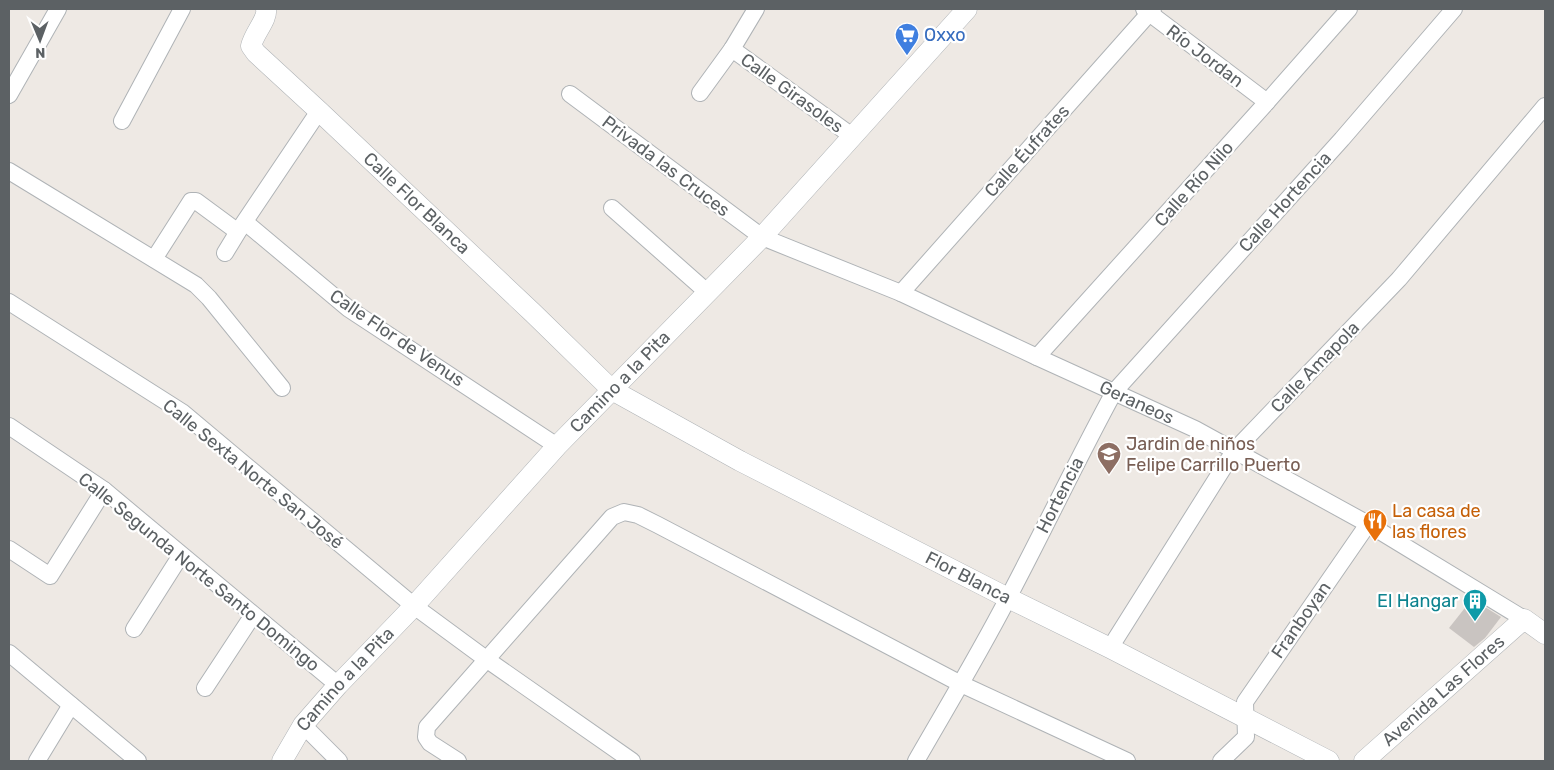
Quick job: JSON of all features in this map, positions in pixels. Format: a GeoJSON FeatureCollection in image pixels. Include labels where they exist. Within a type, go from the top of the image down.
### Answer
{"type":"FeatureCollection","features":[{"type":"Feature","properties":{"kind":"street"},"geometry":{"type":"LineString","coordinates":[[9,95],[58,9]]}},
{"type":"Feature","properties":{"kind":"street"},"geometry":{"type":"LineString","coordinates":[[122,121],[182,9]]}},
{"type":"Feature","properties":{"kind":"street","name":"Calle Flor Blanca"},"geometry":{"type":"LineString","coordinates":[[266,9],[265,18],[253,37],[251,46],[256,53],[533,313],[612,390]]}},
{"type":"Feature","properties":{"kind":"street"},"geometry":{"type":"LineString","coordinates":[[700,94],[732,49],[756,9]]}},
{"type":"Feature","properties":{"kind":"street","name":"Camino a la Pita"},"geometry":{"type":"LineString","coordinates":[[282,761],[303,725],[338,685],[414,606],[557,446],[762,237],[967,9]]}},
{"type":"Feature","properties":{"kind":"street","name":"Calle Río Nilo"},"geometry":{"type":"LineString","coordinates":[[1038,357],[1349,9]]}},
{"type":"Feature","properties":{"kind":"street","name":"Calle Hortencia"},"geometry":{"type":"LineString","coordinates":[[1114,392],[1342,139],[1454,9]]}},
{"type":"Feature","properties":{"kind":"street","name":"Río Jordan"},"geometry":{"type":"LineString","coordinates":[[1149,10],[1267,102]]}},
{"type":"Feature","properties":{"kind":"street","name":"Calle Éufrates"},"geometry":{"type":"LineString","coordinates":[[901,293],[1149,10]]}},
{"type":"Feature","properties":{"kind":"street","name":"Calle Girasoles"},"geometry":{"type":"LineString","coordinates":[[732,49],[852,136]]}},
{"type":"Feature","properties":{"kind":"street","name":"Privada las Cruces"},"geometry":{"type":"LineString","coordinates":[[570,94],[762,237]]}},
{"type":"Feature","properties":{"kind":"street","name":"Calle Amapola"},"geometry":{"type":"LineString","coordinates":[[1110,648],[1234,451],[1399,279],[1545,106]]}},
{"type":"Feature","properties":{"kind":"street"},"geometry":{"type":"LineString","coordinates":[[226,253],[319,111]]}},
{"type":"Feature","properties":{"kind":"street"},"geometry":{"type":"LineString","coordinates":[[9,171],[196,285],[209,298],[282,388]]}},
{"type":"Feature","properties":{"kind":"street","name":"Calle Flor de Venus"},"geometry":{"type":"LineString","coordinates":[[154,259],[190,201],[196,201],[234,229],[242,226],[349,309],[557,446]]}},
{"type":"Feature","properties":{"kind":"street"},"geometry":{"type":"LineString","coordinates":[[612,208],[707,292]]}},
{"type":"Feature","properties":{"kind":"street","name":"Geraneos"},"geometry":{"type":"LineString","coordinates":[[762,237],[901,293],[1195,429],[1368,524],[1524,619],[1545,634]]}},
{"type":"Feature","properties":{"kind":"street","name":"Calle Sexta Norte San José"},"geometry":{"type":"LineString","coordinates":[[9,302],[182,412],[414,606],[632,761]]}},
{"type":"Feature","properties":{"kind":"street","name":"Flor Blanca"},"geometry":{"type":"LineString","coordinates":[[612,390],[740,461],[1329,761]]}},
{"type":"Feature","properties":{"kind":"street","name":"Hortencia"},"geometry":{"type":"LineString","coordinates":[[916,761],[1008,598],[1114,392]]}},
{"type":"Feature","properties":{"kind":"street","name":"Calle Segunda Norte Santo Domingo"},"geometry":{"type":"LineString","coordinates":[[9,426],[104,490],[338,685]]}},
{"type":"Feature","properties":{"kind":"street"},"geometry":{"type":"LineString","coordinates":[[9,549],[50,576],[104,490]]}},
{"type":"Feature","properties":{"kind":"street"},"geometry":{"type":"LineString","coordinates":[[458,761],[430,743],[426,737],[428,727],[612,517],[624,512],[638,515],[961,684],[1127,761]]}},
{"type":"Feature","properties":{"kind":"street","name":"Franboyan"},"geometry":{"type":"LineString","coordinates":[[1221,761],[1246,737],[1245,702],[1368,524]]}},
{"type":"Feature","properties":{"kind":"street"},"geometry":{"type":"LineString","coordinates":[[134,629],[181,555]]}},
{"type":"Feature","properties":{"kind":"street"},"geometry":{"type":"LineString","coordinates":[[205,688],[253,615]]}},
{"type":"Feature","properties":{"kind":"street","name":"Avenida Las Flores"},"geometry":{"type":"LineString","coordinates":[[1364,761],[1524,619]]}},
{"type":"Feature","properties":{"kind":"street"},"geometry":{"type":"LineString","coordinates":[[9,652],[138,761]]}},
{"type":"Feature","properties":{"kind":"street"},"geometry":{"type":"LineString","coordinates":[[37,761],[71,705]]}},
{"type":"Feature","properties":{"kind":"street"},"geometry":{"type":"LineString","coordinates":[[303,725],[339,761]]}},
{"type":"Feature","properties":{"kind":"building","name":"El Hangar"},"geometry":{"type":"Polygon","coordinates":[[[1472,599],[1501,617],[1485,638],[1474,647],[1449,628],[1472,599]]]}},
{"type":"Feature","properties":{"kind":"place","name":"Oxxo"},"geometry":{"type":"Point","coordinates":[907,56]}},
{"type":"Feature","properties":{"kind":"place","name":"Jardin de niños Felipe Carrillo Puerto"},"geometry":{"type":"Point","coordinates":[1109,475]}},
{"type":"Feature","properties":{"kind":"place","name":"La casa de las flores"},"geometry":{"type":"Point","coordinates":[1375,542]}},
{"type":"Feature","properties":{"kind":"place","name":"El Hangar"},"geometry":{"type":"Point","coordinates":[1475,622]}}]}
